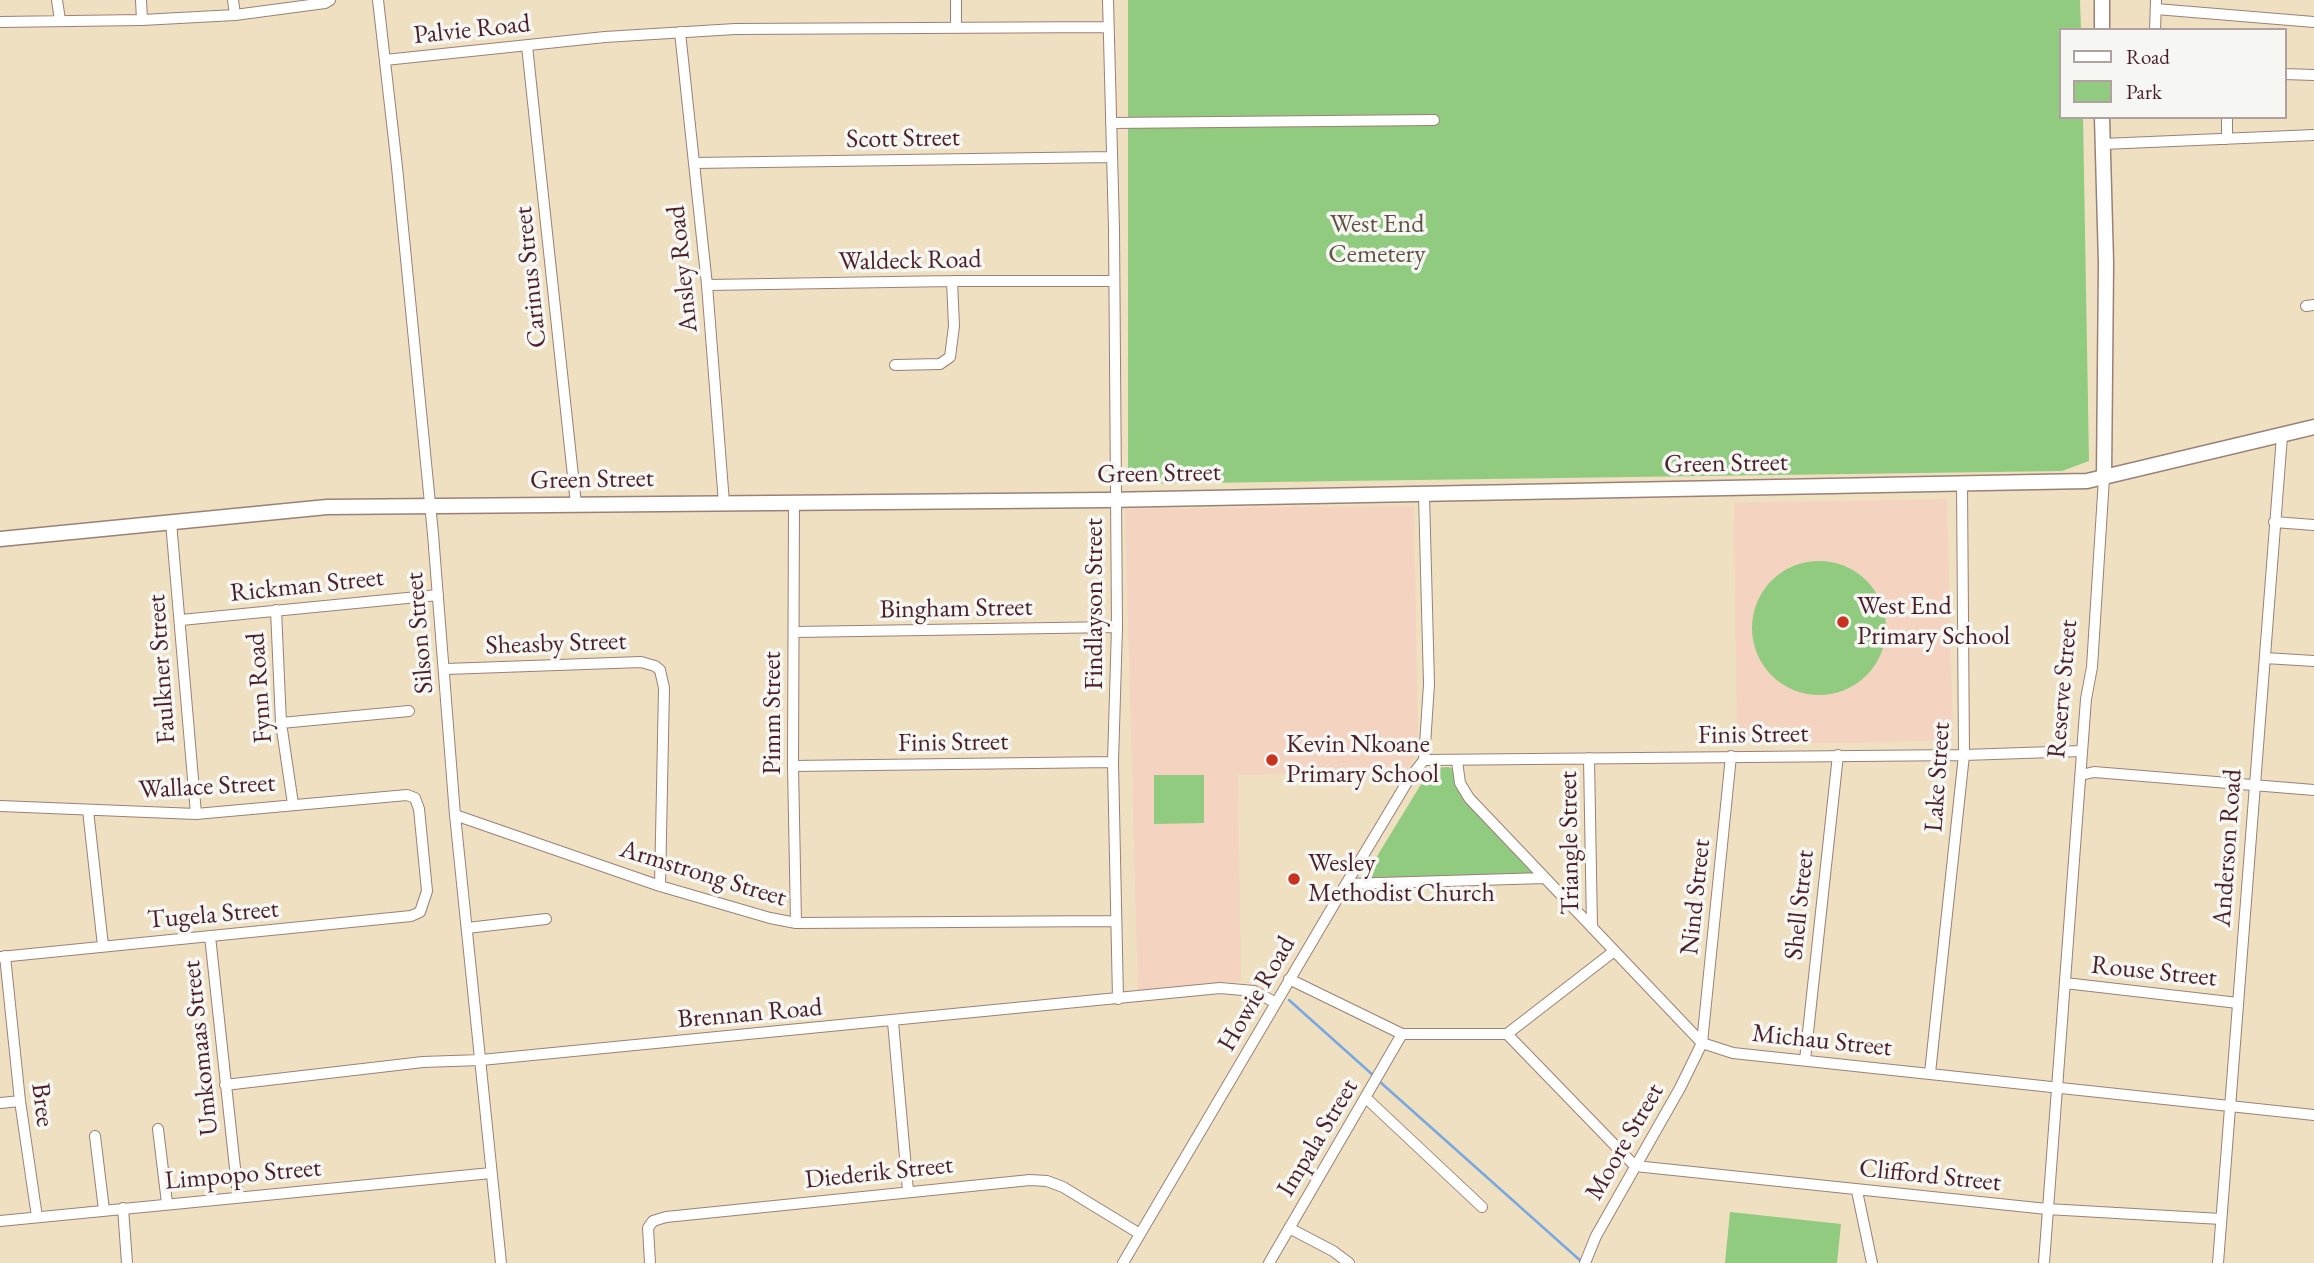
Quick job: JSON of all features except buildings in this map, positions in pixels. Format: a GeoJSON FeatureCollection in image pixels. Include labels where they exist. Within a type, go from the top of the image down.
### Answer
{"type":"FeatureCollection","features":[{"type":"Feature","properties":{"kind":"street"},"geometry":{"type":"LineString","coordinates":[[57,0],[60,20]]}},
{"type":"Feature","properties":{"kind":"street"},"geometry":{"type":"LineString","coordinates":[[141,0],[142,20]]}},
{"type":"Feature","properties":{"kind":"street"},"geometry":{"type":"LineString","coordinates":[[233,0],[235,15]]}},
{"type":"Feature","properties":{"kind":"street"},"geometry":{"type":"LineString","coordinates":[[0,22],[142,20],[235,15],[325,3],[330,0]]}},
{"type":"Feature","properties":{"kind":"street","name":"Silson Street"},"geometry":{"type":"LineString","coordinates":[[378,0],[446,669],[455,815],[500,1263]]}},
{"type":"Feature","properties":{"kind":"street"},"geometry":{"type":"LineString","coordinates":[[956,0],[956,28]]}},
{"type":"Feature","properties":{"kind":"street","name":"Findlayson Street"},"geometry":{"type":"LineString","coordinates":[[1108,0],[1117,499],[1113,762],[1118,999]]}},
{"type":"Feature","properties":{"kind":"street"},"geometry":{"type":"LineString","coordinates":[[2102,0],[2102,28]]}},
{"type":"Feature","properties":{"kind":"street"},"geometry":{"type":"LineString","coordinates":[[2155,28],[2156,5],[2314,22]]}},
{"type":"Feature","properties":{"kind":"street"},"geometry":{"type":"LineString","coordinates":[[2277,28],[2278,18]]}},
{"type":"Feature","properties":{"kind":"street","name":"Palvie Road"},"geometry":{"type":"LineString","coordinates":[[385,60],[735,29],[1108,27]]}},
{"type":"Feature","properties":{"kind":"street","name":"Ansley Road"},"geometry":{"type":"LineString","coordinates":[[680,32],[707,285],[724,503]]}},
{"type":"Feature","properties":{"kind":"street","name":"Carinus Street"},"geometry":{"type":"LineString","coordinates":[[527,46],[576,504]]}},
{"type":"Feature","properties":{"kind":"street"},"geometry":{"type":"LineString","coordinates":[[2286,74],[2314,75]]}},
{"type":"Feature","properties":{"kind":"street","name":"Reserve Street"},"geometry":{"type":"LineString","coordinates":[[2045,1263],[2086,699],[2092,667],[2104,478],[2105,263],[2102,119]]}},
{"type":"Feature","properties":{"kind":"street"},"geometry":{"type":"LineString","coordinates":[[2227,119],[2227,139]]}},
{"type":"Feature","properties":{"kind":"street"},"geometry":{"type":"LineString","coordinates":[[1111,123],[1434,120]]}},
{"type":"Feature","properties":{"kind":"street"},"geometry":{"type":"LineString","coordinates":[[2103,144],[2314,135]]}},
{"type":"Feature","properties":{"kind":"street","name":"Scott Street"},"geometry":{"type":"LineString","coordinates":[[694,163],[1112,157]]}},
{"type":"Feature","properties":{"kind":"street"},"geometry":{"type":"LineString","coordinates":[[895,365],[940,364],[950,357],[954,326],[952,281]]}},
{"type":"Feature","properties":{"kind":"street","name":"Waldeck Road"},"geometry":{"type":"LineString","coordinates":[[707,285],[1114,281]]}},
{"type":"Feature","properties":{"kind":"street","name":"Green Street"},"geometry":{"type":"LineString","coordinates":[[0,539],[327,506],[1424,495],[2087,481],[2314,428]]}},
{"type":"Feature","properties":{"kind":"street","name":"Anderson Road"},"geometry":{"type":"LineString","coordinates":[[2218,1263],[2282,436]]}},
{"type":"Feature","properties":{"kind":"street","name":"Lake Street"},"geometry":{"type":"LineString","coordinates":[[1930,1073],[1964,755],[1962,483]]}},
{"type":"Feature","properties":{"kind":"street"},"geometry":{"type":"LineString","coordinates":[[1424,495],[1429,684],[1424,760]]}},
{"type":"Feature","properties":{"kind":"street","name":"Pimm Street"},"geometry":{"type":"LineString","coordinates":[[794,503],[793,766],[796,923]]}},
{"type":"Feature","properties":{"kind":"street","name":"Faulkner Street"},"geometry":{"type":"LineString","coordinates":[[171,522],[196,814]]}},
{"type":"Feature","properties":{"kind":"street"},"geometry":{"type":"LineString","coordinates":[[2274,522],[2314,525]]}},
{"type":"Feature","properties":{"kind":"street","name":"Rickman Street"},"geometry":{"type":"LineString","coordinates":[[181,620],[438,595]]}},
{"type":"Feature","properties":{"kind":"street","name":"Fynn Road"},"geometry":{"type":"LineString","coordinates":[[276,610],[281,723],[293,804]]}},
{"type":"Feature","properties":{"kind":"street","name":"Bingham Street"},"geometry":{"type":"LineString","coordinates":[[795,632],[1117,627]]}},
{"type":"Feature","properties":{"kind":"street"},"geometry":{"type":"LineString","coordinates":[[2265,658],[2314,661]]}},
{"type":"Feature","properties":{"kind":"street","name":"Sheasby Street"},"geometry":{"type":"LineString","coordinates":[[446,669],[641,662],[660,670],[664,688],[660,886]]}},
{"type":"Feature","properties":{"kind":"street"},"geometry":{"type":"LineString","coordinates":[[281,723],[409,711]]}},
{"type":"Feature","properties":{"kind":"street","name":"Finis Street"},"geometry":{"type":"LineString","coordinates":[[1424,760],[1964,755],[2082,751]]}},
{"type":"Feature","properties":{"kind":"street","name":"Shell Street"},"geometry":{"type":"LineString","coordinates":[[1805,1060],[1838,755]]}},
{"type":"Feature","properties":{"kind":"street","name":"Nind Street"},"geometry":{"type":"LineString","coordinates":[[1702,1043],[1731,756]]}},
{"type":"Feature","properties":{"kind":"street","name":"Triangle Street"},"geometry":{"type":"LineString","coordinates":[[1589,758],[1592,928]]}},
{"type":"Feature","properties":{"kind":"street","name":"Howie Road"},"geometry":{"type":"LineString","coordinates":[[1124,1263],[1289,979],[1409,779],[1424,760]]}},
{"type":"Feature","properties":{"kind":"street","name":"Michau Street"},"geometry":{"type":"LineString","coordinates":[[1457,761],[1460,783],[1469,798],[1702,1043],[1733,1053],[2314,1115]]}},
{"type":"Feature","properties":{"kind":"street","name":"Finis Street"},"geometry":{"type":"LineString","coordinates":[[793,766],[1113,762]]}},
{"type":"Feature","properties":{"kind":"street"},"geometry":{"type":"LineString","coordinates":[[2081,775],[2094,772],[2314,790]]}},
{"type":"Feature","properties":{"kind":"street","name":"Wallace Street"},"geometry":{"type":"LineString","coordinates":[[0,806],[196,814],[400,794],[415,798],[419,809],[427,891],[424,905]]}},
{"type":"Feature","properties":{"kind":"street"},"geometry":{"type":"LineString","coordinates":[[88,810],[103,946]]}},
{"type":"Feature","properties":{"kind":"street","name":"Armstrong Street"},"geometry":{"type":"LineString","coordinates":[[455,815],[660,886],[796,923],[1115,921]]}},
{"type":"Feature","properties":{"kind":"street"},"geometry":{"type":"LineString","coordinates":[[1346,884],[1545,878]]}},
{"type":"Feature","properties":{"kind":"street","name":"Tugela Street"},"geometry":{"type":"LineString","coordinates":[[3,956],[411,916],[420,912],[424,905]]}},
{"type":"Feature","properties":{"kind":"street"},"geometry":{"type":"LineString","coordinates":[[467,928],[546,919]]}},
{"type":"Feature","properties":{"kind":"street","name":"Umkomaas Street"},"geometry":{"type":"LineString","coordinates":[[210,936],[238,1196]]}},
{"type":"Feature","properties":{"kind":"street"},"geometry":{"type":"LineString","coordinates":[[1289,979],[1402,1034],[1507,1034],[1614,952]]}},
{"type":"Feature","properties":{"kind":"street","name":"Bree"},"geometry":{"type":"LineString","coordinates":[[3,956],[37,1217]]}},
{"type":"Feature","properties":{"kind":"street","name":"Rouse Street"},"geometry":{"type":"LineString","coordinates":[[2065,983],[2238,1003]]}},
{"type":"Feature","properties":{"kind":"street","name":"Brennan Road"},"geometry":{"type":"LineString","coordinates":[[225,1085],[423,1062],[481,1060],[893,1022],[1220,988],[1254,991],[1276,1003]]}},
{"type":"Feature","properties":{"kind":"street"},"geometry":{"type":"LineString","coordinates":[[893,1022],[908,1191]]}},
{"type":"Feature","properties":{"kind":"street","name":"Impala Street"},"geometry":{"type":"LineString","coordinates":[[1269,1263],[1402,1034]]}},
{"type":"Feature","properties":{"kind":"street"},"geometry":{"type":"LineString","coordinates":[[1507,1034],[1635,1166]]}},
{"type":"Feature","properties":{"kind":"street","name":"Moore Street"},"geometry":{"type":"LineString","coordinates":[[1585,1263],[1595,1236],[1680,1088],[1702,1043]]}},
{"type":"Feature","properties":{"kind":"street"},"geometry":{"type":"LineString","coordinates":[[1366,1098],[1482,1207]]}},
{"type":"Feature","properties":{"kind":"street"},"geometry":{"type":"LineString","coordinates":[[0,1103],[20,1101]]}},
{"type":"Feature","properties":{"kind":"street"},"geometry":{"type":"LineString","coordinates":[[158,1129],[167,1203]]}},
{"type":"Feature","properties":{"kind":"street"},"geometry":{"type":"LineString","coordinates":[[95,1136],[103,1210]]}},
{"type":"Feature","properties":{"kind":"street","name":"Clifford Street"},"geometry":{"type":"LineString","coordinates":[[1635,1166],[2047,1209],[2221,1219]]}},
{"type":"Feature","properties":{"kind":"street","name":"Limpopo Street"},"geometry":{"type":"LineString","coordinates":[[0,1221],[491,1173]]}},
{"type":"Feature","properties":{"kind":"street","name":"Diederik Street"},"geometry":{"type":"LineString","coordinates":[[650,1263],[648,1228],[653,1221],[666,1217],[1030,1180],[1047,1181],[1063,1188],[1140,1234]]}},
{"type":"Feature","properties":{"kind":"street"},"geometry":{"type":"LineString","coordinates":[[1857,1191],[1872,1263]]}},
{"type":"Feature","properties":{"kind":"street"},"geometry":{"type":"LineString","coordinates":[[123,1208],[127,1263]]}},
{"type":"Feature","properties":{"kind":"street"},"geometry":{"type":"LineString","coordinates":[[1289,1228],[1349,1263]]}},
{"type":"Feature","properties":{"kind":"shaded area","name":"West End Primary School"},"geometry":{"type":"Polygon","coordinates":[[[1947,499],[1953,740],[1737,743],[1734,503],[1947,499]]]}},
{"type":"Feature","properties":{"kind":"shaded area","name":"Kevin Nkoane Primary School"},"geometry":{"type":"Polygon","coordinates":[[[1414,506],[1418,748],[1407,771],[1238,775],[1241,981],[1138,991],[1125,509],[1414,506]]]}},
{"type":"Feature","properties":{"kind":"green space","name":"West End Cemetery"},"geometry":{"type":"Polygon","coordinates":[[[1128,0],[2080,0],[2081,28],[2058,28],[2058,119],[2083,119],[2089,461],[2062,471],[1128,484],[1128,0]]]}},
{"type":"Feature","properties":{"kind":"green space"},"geometry":{"type":"Polygon","coordinates":[[[1819,561],[1845,566],[1867,580],[1881,602],[1886,628],[1881,654],[1867,676],[1845,690],[1819,695],[1793,690],[1771,676],[1757,654],[1752,628],[1757,602],[1771,580],[1793,566],[1819,561]]]}},
{"type":"Feature","properties":{"kind":"green space"},"geometry":{"type":"Polygon","coordinates":[[[1449,767],[1455,770],[1456,781],[1535,873],[1371,879],[1368,871],[1431,768],[1449,767]]]}},
{"type":"Feature","properties":{"kind":"green space"},"geometry":{"type":"Polygon","coordinates":[[[1154,775],[1204,775],[1204,823],[1154,824],[1154,775]]]}},
{"type":"Feature","properties":{"kind":"green space"},"geometry":{"type":"Polygon","coordinates":[[[1730,1212],[1841,1224],[1837,1263],[1725,1263],[1730,1212]]]}},
{"type":"Feature","properties":{"kind":"waterway"},"geometry":{"type":"LineString","coordinates":[[1289,1000],[1374,1076]]}},
{"type":"Feature","properties":{"kind":"waterway"},"geometry":{"type":"LineString","coordinates":[[1379,1081],[1583,1263]]}},
{"type":"Feature","properties":{"kind":"place","name":"West End Primary School"},"geometry":{"type":"Point","coordinates":[1843,622]}},
{"type":"Feature","properties":{"kind":"place","name":"Kevin Nkoane Primary School"},"geometry":{"type":"Point","coordinates":[1272,760]}},
{"type":"Feature","properties":{"kind":"place","name":"Wesley Methodist Church"},"geometry":{"type":"Point","coordinates":[1294,879]}}]}
